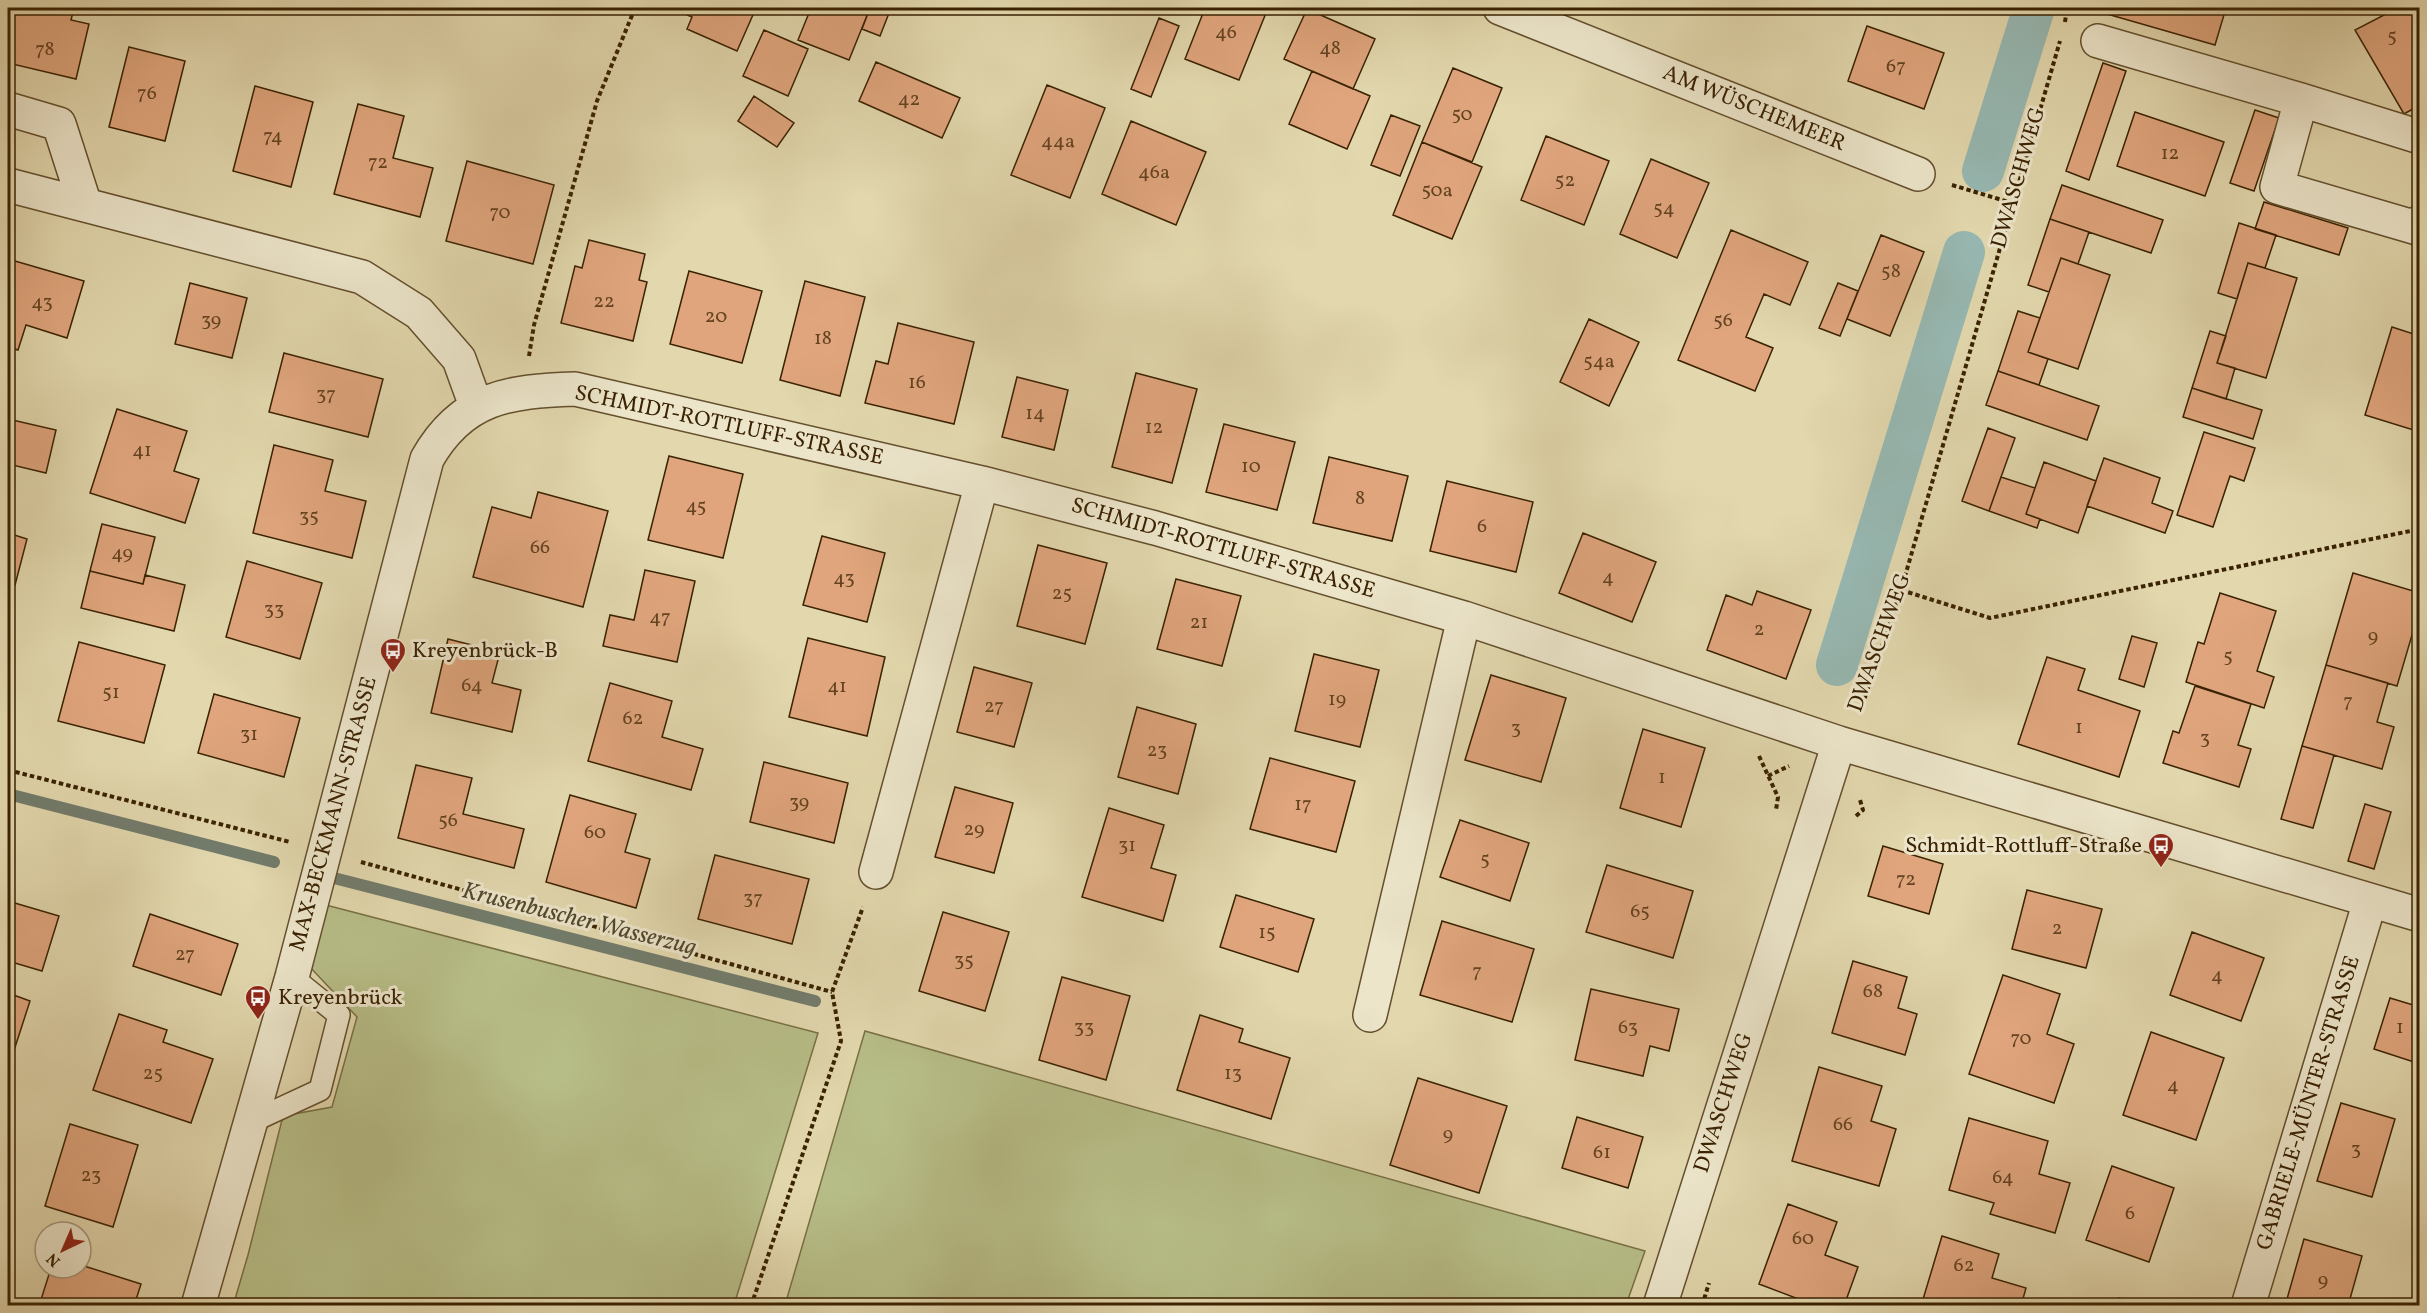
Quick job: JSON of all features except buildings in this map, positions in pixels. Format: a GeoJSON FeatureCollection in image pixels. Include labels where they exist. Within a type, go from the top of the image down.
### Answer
{"type":"FeatureCollection","features":[{"type":"Feature","properties":{"kind":"street","name":"AM WÜSCHEMEER"},"geometry":{"type":"LineString","coordinates":[[1500,8],[1918,174]]}},
{"type":"Feature","properties":{"kind":"street"},"geometry":{"type":"LineString","coordinates":[[2098,41],[2301,99],[2420,137]]}},
{"type":"Feature","properties":{"kind":"street"},"geometry":{"type":"LineString","coordinates":[[2301,99],[2277,187],[2417,228],[2420,222]]}},
{"type":"Feature","properties":{"kind":"street"},"geometry":{"type":"LineString","coordinates":[[8,109],[59,124],[85,205]]}},
{"type":"Feature","properties":{"kind":"street"},"geometry":{"type":"LineString","coordinates":[[8,185],[362,277],[419,313],[459,359],[476,406]]}},
{"type":"Feature","properties":{"kind":"street","name":"SCHMIDT-ROTTLUFF-STRASSE"},"geometry":{"type":"LineString","coordinates":[[476,406],[498,397],[523,392],[575,389],[981,483],[1155,528],[1464,618],[1839,743],[2420,915]]}},
{"type":"Feature","properties":{"kind":"street","name":"MAX-BECKMANN-STRASSE"},"geometry":{"type":"LineString","coordinates":[[198,1305],[292,977],[427,459],[444,432],[476,406]]}},
{"type":"Feature","properties":{"kind":"street"},"geometry":{"type":"LineString","coordinates":[[876,872],[981,483]]}},
{"type":"Feature","properties":{"kind":"street"},"geometry":{"type":"LineString","coordinates":[[1370,1015],[1464,618]]}},
{"type":"Feature","properties":{"kind":"street","name":"DWASCHWEG"},"geometry":{"type":"LineString","coordinates":[[1660,1305],[1839,743]]}},
{"type":"Feature","properties":{"kind":"street","name":"GABRIELE-MÜNTER-STRASSE"},"geometry":{"type":"LineString","coordinates":[[2248,1305],[2370,901]]}},
{"type":"Feature","properties":{"kind":"lane"},"geometry":{"type":"LineString","coordinates":[[251,1122],[320,1090],[339,1015],[292,977]]}},
{"type":"Feature","properties":{"kind":"path"},"geometry":{"type":"LineString","coordinates":[[523,392],[534,325],[597,101],[635,8]]}},
{"type":"Feature","properties":{"kind":"path"},"geometry":{"type":"LineString","coordinates":[[2063,30],[2067,8]]}},
{"type":"Feature","properties":{"kind":"path","name":"DWASCHWEG"},"geometry":{"type":"LineString","coordinates":[[1839,743],[1864,700],[1901,590],[2060,40]]}},
{"type":"Feature","properties":{"kind":"path"},"geometry":{"type":"LineString","coordinates":[[1918,174],[2012,203]]}},
{"type":"Feature","properties":{"kind":"path"},"geometry":{"type":"LineString","coordinates":[[1901,590],[1990,618],[2420,529]]}},
{"type":"Feature","properties":{"kind":"path"},"geometry":{"type":"LineString","coordinates":[[8,770],[283,840],[323,853],[832,992]]}},
{"type":"Feature","properties":{"kind":"path"},"geometry":{"type":"LineString","coordinates":[[751,1305],[841,1041],[832,992],[876,872]]}},
{"type":"Feature","properties":{"kind":"green space"},"geometry":{"type":"Polygon","coordinates":[[[322,904],[818,1033],[734,1305],[233,1306],[283,1116],[332,1107],[357,1017],[308,965],[322,904]]]}},
{"type":"Feature","properties":{"kind":"green space"},"geometry":{"type":"Polygon","coordinates":[[[865,1031],[1645,1251],[1626,1305],[785,1305],[865,1031]]]}},
{"type":"Feature","properties":{"kind":"waterway"},"geometry":{"type":"LineString","coordinates":[[1983,171],[2034,8]]}},
{"type":"Feature","properties":{"kind":"waterway"},"geometry":{"type":"LineString","coordinates":[[1837,665],[1964,252]]}},
{"type":"Feature","properties":{"kind":"waterway","name":"Krusenbuscher Wasserzug"},"geometry":{"type":"LineString","coordinates":[[8,794],[274,862]]}},
{"type":"Feature","properties":{"kind":"waterway","name":"Krusenbuscher Wasserzug"},"geometry":{"type":"LineString","coordinates":[[334,878],[815,1001]]}},
{"type":"Feature","properties":{"kind":"place","name":"Kreyenbrück-B"},"geometry":{"type":"Point","coordinates":[393,674]}},
{"type":"Feature","properties":{"kind":"place","name":"Schmidt-Rottluff-Straße"},"geometry":{"type":"Point","coordinates":[2161,869]}},
{"type":"Feature","properties":{"kind":"place","name":"Kreyenbrück"},"geometry":{"type":"Point","coordinates":[258,1021]}}]}
